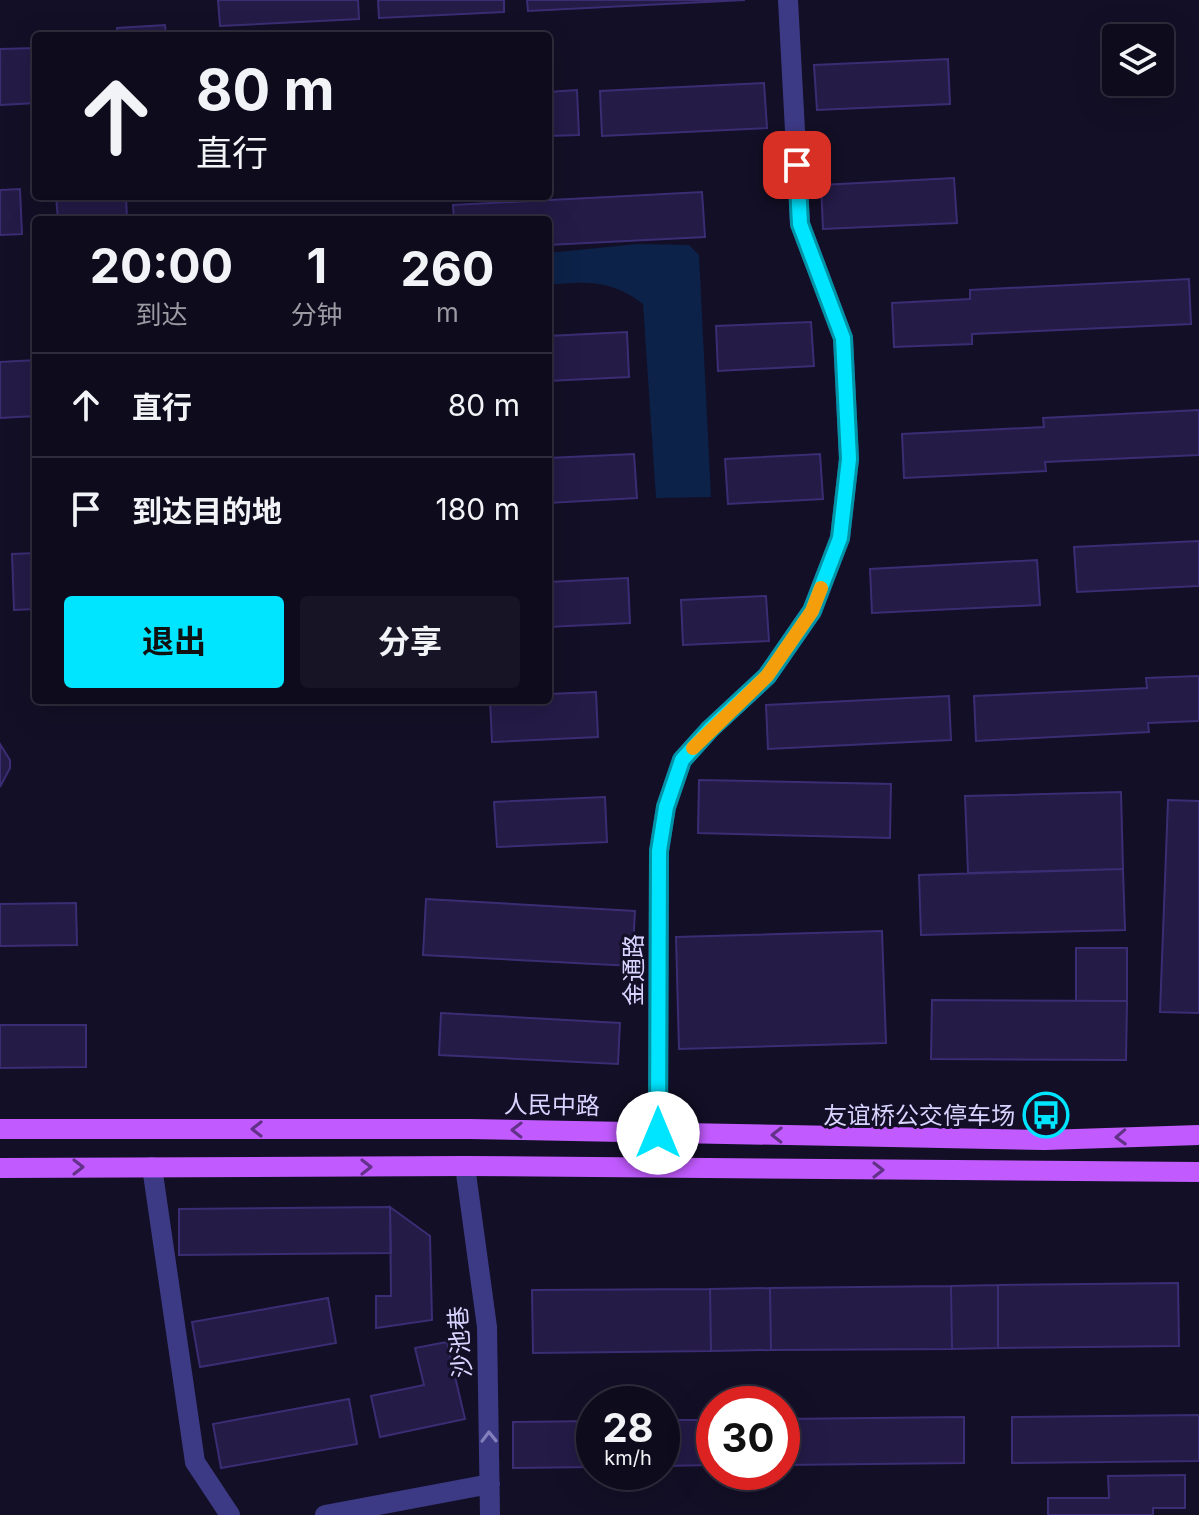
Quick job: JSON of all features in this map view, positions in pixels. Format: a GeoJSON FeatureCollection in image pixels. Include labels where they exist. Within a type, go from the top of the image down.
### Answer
{"type":"FeatureCollection","features":[{"type":"Feature","properties":{"kind":"main road","name":"人民中路"},"geometry":{"type":"LineString","coordinates":[[0,1129],[470,1129],[1045,1140],[1199,1135]]}},
{"type":"Feature","properties":{"kind":"main road"},"geometry":{"type":"LineString","coordinates":[[0,1168],[465,1166],[1199,1172]]}},
{"type":"Feature","properties":{"kind":"street","name":"金通路"},"geometry":{"type":"LineString","coordinates":[[658,1133],[659,851],[666,807],[682,760],[767,676],[812,611],[840,538],[849,459],[843,338],[800,224],[788,0]]}},
{"type":"Feature","properties":{"kind":"street","name":"沙池巷"},"geometry":{"type":"LineString","coordinates":[[465,1166],[487,1327],[490,1515]]}},
{"type":"Feature","properties":{"kind":"street"},"geometry":{"type":"LineString","coordinates":[[152,1167],[195,1462],[230,1515]]}},
{"type":"Feature","properties":{"kind":"street"},"geometry":{"type":"LineString","coordinates":[[325,1515],[490,1484]]}},
{"type":"Feature","properties":{"kind":"water"},"geometry":{"type":"Polygon","coordinates":[[[637,244],[689,245],[699,255],[711,497],[656,498],[643,304],[609,286],[552,285],[552,253],[637,244]]]}},
{"type":"Feature","properties":{"kind":"building"},"geometry":{"type":"Polygon","coordinates":[[[218,0],[358,0],[359,19],[220,26],[218,0]]]}},
{"type":"Feature","properties":{"kind":"building"},"geometry":{"type":"Polygon","coordinates":[[[378,0],[504,0],[504,12],[379,18],[378,0]]]}},
{"type":"Feature","properties":{"kind":"building"},"geometry":{"type":"Polygon","coordinates":[[[527,0],[745,0],[528,11],[527,0]]]}},
{"type":"Feature","properties":{"kind":"building"},"geometry":{"type":"Polygon","coordinates":[[[165,25],[166,32],[118,32],[117,28],[165,25]]]}},
{"type":"Feature","properties":{"kind":"building"},"geometry":{"type":"Polygon","coordinates":[[[32,48],[32,103],[0,105],[0,49],[32,48]]]}},
{"type":"Feature","properties":{"kind":"building"},"geometry":{"type":"Polygon","coordinates":[[[948,59],[950,104],[817,110],[814,65],[948,59]]]}},
{"type":"Feature","properties":{"kind":"building"},"geometry":{"type":"Polygon","coordinates":[[[764,83],[767,128],[602,136],[600,91],[764,83]]]}},
{"type":"Feature","properties":{"kind":"building"},"geometry":{"type":"Polygon","coordinates":[[[577,90],[579,135],[552,136],[552,92],[577,90]]]}},
{"type":"Feature","properties":{"kind":"building"},"geometry":{"type":"Polygon","coordinates":[[[954,178],[957,223],[823,229],[821,185],[954,178]]]}},
{"type":"Feature","properties":{"kind":"building"},"geometry":{"type":"Polygon","coordinates":[[[20,189],[22,234],[0,235],[0,190],[20,189]]]}},
{"type":"Feature","properties":{"kind":"building"},"geometry":{"type":"Polygon","coordinates":[[[702,192],[705,237],[552,245],[552,216],[454,216],[453,205],[702,192]]]}},
{"type":"Feature","properties":{"kind":"building"},"geometry":{"type":"Polygon","coordinates":[[[56,200],[126,200],[127,216],[58,216],[56,200]]]}},
{"type":"Feature","properties":{"kind":"building"},"geometry":{"type":"Polygon","coordinates":[[[1189,279],[1191,324],[972,334],[972,344],[894,347],[892,303],[970,299],[970,290],[1189,279]]]}},
{"type":"Feature","properties":{"kind":"building"},"geometry":{"type":"Polygon","coordinates":[[[811,322],[814,366],[718,371],[716,326],[811,322]]]}},
{"type":"Feature","properties":{"kind":"building"},"geometry":{"type":"Polygon","coordinates":[[[627,332],[629,377],[552,381],[552,336],[627,332]]]}},
{"type":"Feature","properties":{"kind":"building"},"geometry":{"type":"Polygon","coordinates":[[[32,360],[32,416],[0,418],[0,362],[32,360]]]}},
{"type":"Feature","properties":{"kind":"building"},"geometry":{"type":"Polygon","coordinates":[[[1199,410],[1199,455],[1045,462],[1046,471],[904,478],[902,434],[1044,427],[1043,418],[1199,410]]]}},
{"type":"Feature","properties":{"kind":"building"},"geometry":{"type":"Polygon","coordinates":[[[634,454],[637,498],[552,503],[552,458],[634,454]]]}},
{"type":"Feature","properties":{"kind":"building"},"geometry":{"type":"Polygon","coordinates":[[[820,454],[823,499],[728,504],[725,459],[820,454]]]}},
{"type":"Feature","properties":{"kind":"building"},"geometry":{"type":"Polygon","coordinates":[[[1199,541],[1199,586],[1077,592],[1074,547],[1199,541]]]}},
{"type":"Feature","properties":{"kind":"building"},"geometry":{"type":"Polygon","coordinates":[[[32,553],[32,609],[14,610],[12,554],[32,553]]]}},
{"type":"Feature","properties":{"kind":"building"},"geometry":{"type":"Polygon","coordinates":[[[1037,560],[1040,605],[872,613],[870,569],[1037,560]]]}},
{"type":"Feature","properties":{"kind":"building"},"geometry":{"type":"Polygon","coordinates":[[[628,578],[630,623],[552,627],[552,582],[628,578]]]}},
{"type":"Feature","properties":{"kind":"building"},"geometry":{"type":"Polygon","coordinates":[[[766,596],[769,641],[683,645],[681,600],[766,596]]]}},
{"type":"Feature","properties":{"kind":"building"},"geometry":{"type":"Polygon","coordinates":[[[1199,676],[1199,721],[1148,723],[1149,732],[976,741],[974,696],[1147,688],[1146,678],[1199,676]]]}},
{"type":"Feature","properties":{"kind":"building"},"geometry":{"type":"Polygon","coordinates":[[[596,692],[598,737],[492,742],[490,704],[552,704],[552,694],[596,692]]]}},
{"type":"Feature","properties":{"kind":"building"},"geometry":{"type":"Polygon","coordinates":[[[949,696],[951,740],[768,749],[766,705],[949,696]]]}},
{"type":"Feature","properties":{"kind":"building"},"geometry":{"type":"Polygon","coordinates":[[[0,744],[10,760],[10,768],[0,787],[0,744]]]}},
{"type":"Feature","properties":{"kind":"building"},"geometry":{"type":"Polygon","coordinates":[[[699,780],[891,784],[890,838],[698,833],[699,780]]]}},
{"type":"Feature","properties":{"kind":"building"},"geometry":{"type":"Polygon","coordinates":[[[1121,792],[1123,869],[968,873],[965,796],[1121,792]]]}},
{"type":"Feature","properties":{"kind":"building"},"geometry":{"type":"Polygon","coordinates":[[[605,797],[607,842],[497,847],[494,802],[605,797]]]}},
{"type":"Feature","properties":{"kind":"building"},"geometry":{"type":"Polygon","coordinates":[[[1168,800],[1199,801],[1199,1013],[1160,1012],[1168,800]]]}},
{"type":"Feature","properties":{"kind":"building"},"geometry":{"type":"Polygon","coordinates":[[[1123,869],[1125,930],[921,935],[919,875],[1123,869]]]}},
{"type":"Feature","properties":{"kind":"building"},"geometry":{"type":"Polygon","coordinates":[[[426,899],[635,911],[632,966],[423,955],[426,899]]]}},
{"type":"Feature","properties":{"kind":"building"},"geometry":{"type":"Polygon","coordinates":[[[76,903],[77,945],[0,946],[0,904],[76,903]]]}},
{"type":"Feature","properties":{"kind":"building"},"geometry":{"type":"Polygon","coordinates":[[[882,931],[886,1043],[679,1049],[676,937],[882,931]]]}},
{"type":"Feature","properties":{"kind":"building"},"geometry":{"type":"Polygon","coordinates":[[[1076,948],[1127,948],[1127,1001],[1076,1001],[1076,948]]]}},
{"type":"Feature","properties":{"kind":"building"},"geometry":{"type":"Polygon","coordinates":[[[932,1000],[1127,1001],[1126,1060],[931,1059],[932,1000]]]}},
{"type":"Feature","properties":{"kind":"building"},"geometry":{"type":"Polygon","coordinates":[[[441,1013],[620,1023],[618,1064],[439,1055],[441,1013]]]}},
{"type":"Feature","properties":{"kind":"building"},"geometry":{"type":"Polygon","coordinates":[[[0,1025],[86,1025],[86,1067],[0,1068],[0,1025]]]}},
{"type":"Feature","properties":{"kind":"building"},"geometry":{"type":"Polygon","coordinates":[[[390,1207],[430,1236],[432,1320],[376,1328],[376,1296],[391,1296],[390,1207]]]}},
{"type":"Feature","properties":{"kind":"building"},"geometry":{"type":"Polygon","coordinates":[[[390,1207],[391,1253],[179,1255],[179,1209],[390,1207]]]}},
{"type":"Feature","properties":{"kind":"building"},"geometry":{"type":"Polygon","coordinates":[[[1178,1283],[1179,1346],[998,1348],[998,1285],[1178,1283]]]}},
{"type":"Feature","properties":{"kind":"building"},"geometry":{"type":"Polygon","coordinates":[[[998,1285],[998,1348],[952,1349],[951,1286],[998,1285]]]}},
{"type":"Feature","properties":{"kind":"building"},"geometry":{"type":"Polygon","coordinates":[[[951,1286],[952,1349],[771,1350],[770,1288],[951,1286]]]}},
{"type":"Feature","properties":{"kind":"building"},"geometry":{"type":"Polygon","coordinates":[[[770,1288],[771,1350],[711,1351],[710,1289],[770,1288]]]}},
{"type":"Feature","properties":{"kind":"building"},"geometry":{"type":"Polygon","coordinates":[[[710,1289],[711,1351],[533,1353],[532,1290],[710,1289]]]}},
{"type":"Feature","properties":{"kind":"building"},"geometry":{"type":"Polygon","coordinates":[[[328,1298],[336,1343],[200,1367],[192,1322],[328,1298]]]}},
{"type":"Feature","properties":{"kind":"building"},"geometry":{"type":"Polygon","coordinates":[[[447,1342],[465,1419],[380,1437],[371,1396],[424,1385],[415,1348],[447,1342]]]}},
{"type":"Feature","properties":{"kind":"building"},"geometry":{"type":"Polygon","coordinates":[[[349,1399],[357,1444],[221,1468],[213,1424],[349,1399]]]}},
{"type":"Feature","properties":{"kind":"building"},"geometry":{"type":"Polygon","coordinates":[[[1199,1415],[1199,1461],[1012,1463],[1012,1417],[1199,1415]]]}},
{"type":"Feature","properties":{"kind":"building"},"geometry":{"type":"Polygon","coordinates":[[[964,1417],[964,1463],[800,1465],[800,1419],[964,1417]]]}},
{"type":"Feature","properties":{"kind":"building"},"geometry":{"type":"Polygon","coordinates":[[[680,1420],[696,1420],[696,1465],[680,1466],[680,1420]]]}},
{"type":"Feature","properties":{"kind":"building"},"geometry":{"type":"Polygon","coordinates":[[[576,1421],[576,1467],[513,1468],[513,1422],[576,1421]]]}},
{"type":"Feature","properties":{"kind":"building"},"geometry":{"type":"Polygon","coordinates":[[[1185,1475],[1185,1508],[1153,1508],[1153,1515],[1048,1515],[1048,1498],[1109,1498],[1108,1476],[1185,1475]]]}},
{"type":"Feature","properties":{"kind":"slow traffic"},"geometry":{"type":"LineString","coordinates":[[693,748],[767,676],[812,611],[821,588]]}},
{"type":"Feature","properties":{"kind":"place","name":"友谊桥公交停车场"},"geometry":{"type":"Point","coordinates":[1046,1115]}},
{"type":"Feature","properties":{"kind":"route"},"geometry":{"type":"LineString","coordinates":[[658,1133],[659,851],[666,807],[682,760],[767,676],[812,611],[840,538],[849,459],[843,338],[800,224],[797,165]]}}]}
